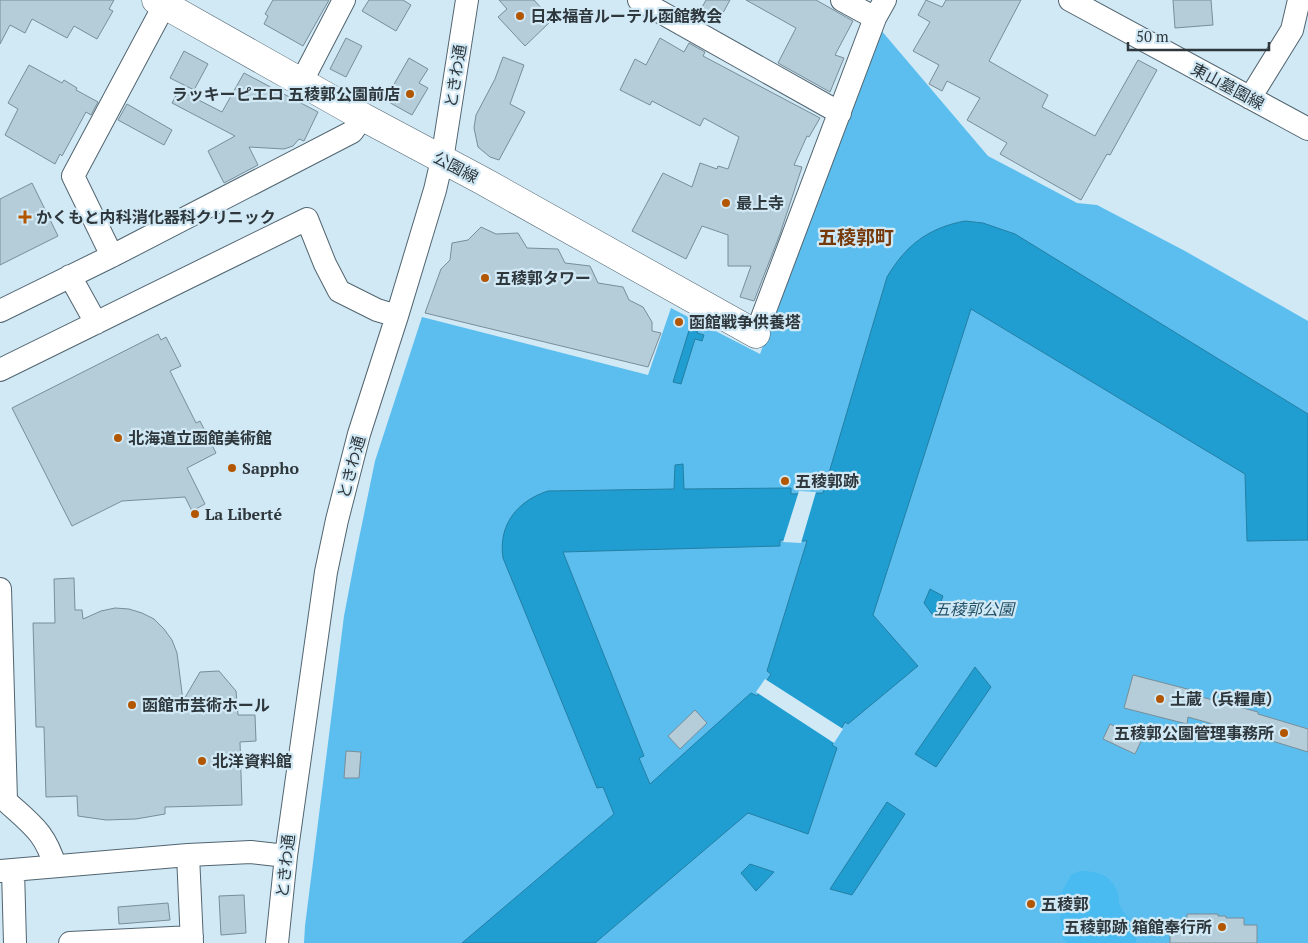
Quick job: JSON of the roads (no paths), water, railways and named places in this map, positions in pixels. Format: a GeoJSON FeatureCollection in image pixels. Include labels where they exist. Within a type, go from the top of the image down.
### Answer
{"type":"FeatureCollection","features":[{"type":"Feature","properties":{"kind":"main road","name":"公園線"},"geometry":{"type":"LineString","coordinates":[[162,1],[363,117],[483,180],[756,334]]}},
{"type":"Feature","properties":{"kind":"street"},"geometry":{"type":"LineString","coordinates":[[302,82],[344,0]]}},
{"type":"Feature","properties":{"kind":"street","name":"ときわ通"},"geometry":{"type":"LineString","coordinates":[[278,943],[286,856],[326,572],[337,520],[360,434],[435,190],[442,160],[466,0]]}},
{"type":"Feature","properties":{"kind":"street"},"geometry":{"type":"LineString","coordinates":[[639,0],[840,113]]}},
{"type":"Feature","properties":{"kind":"street"},"geometry":{"type":"LineString","coordinates":[[756,334],[880,9],[842,0]]}},
{"type":"Feature","properties":{"kind":"street"},"geometry":{"type":"LineString","coordinates":[[1250,98],[1292,30],[1299,0]]}},
{"type":"Feature","properties":{"kind":"street"},"geometry":{"type":"LineString","coordinates":[[112,256],[73,176],[162,1]]}},
{"type":"Feature","properties":{"kind":"street","name":"東山墓園線"},"geometry":{"type":"LineString","coordinates":[[1080,3],[1308,129]]}},
{"type":"Feature","properties":{"kind":"street"},"geometry":{"type":"LineString","coordinates":[[0,311],[112,256],[352,132],[363,117]]}},
{"type":"Feature","properties":{"kind":"street"},"geometry":{"type":"LineString","coordinates":[[0,370],[307,219],[325,264],[339,291],[377,310],[397,316]]}},
{"type":"Feature","properties":{"kind":"street"},"geometry":{"type":"LineString","coordinates":[[70,276],[96,323]]}},
{"type":"Feature","properties":{"kind":"street"},"geometry":{"type":"LineString","coordinates":[[0,589],[6,801],[39,830],[50,849],[55,866]]}},
{"type":"Feature","properties":{"kind":"street"},"geometry":{"type":"LineString","coordinates":[[15,943],[6,871],[188,855],[251,852],[286,856]]}},
{"type":"Feature","properties":{"kind":"street"},"geometry":{"type":"LineString","coordinates":[[70,943],[192,940],[188,855]]}},
{"type":"Feature","properties":{"kind":"place","name":"日本福音ルーテル函館教会"},"geometry":{"type":"Point","coordinates":[520,16]}},
{"type":"Feature","properties":{"kind":"place","name":"ラッキーピエロ 五稜郭公園前店"},"geometry":{"type":"Point","coordinates":[410,94]}},
{"type":"Feature","properties":{"kind":"place","name":"最上寺"},"geometry":{"type":"Point","coordinates":[726,203]}},
{"type":"Feature","properties":{"kind":"place","name":"かくもと内科消化器科クリニック"},"geometry":{"type":"Point","coordinates":[25,217]}},
{"type":"Feature","properties":{"kind":"place","name":"五稜郭タワー"},"geometry":{"type":"Point","coordinates":[485,278]}},
{"type":"Feature","properties":{"kind":"place","name":"函館戦争供養塔"},"geometry":{"type":"Point","coordinates":[679,322]}},
{"type":"Feature","properties":{"kind":"place","name":"北海道立函館美術館"},"geometry":{"type":"Point","coordinates":[118,438]}},
{"type":"Feature","properties":{"kind":"place","name":"Sappho"},"geometry":{"type":"Point","coordinates":[232,468]}},
{"type":"Feature","properties":{"kind":"place","name":"五稜郭跡"},"geometry":{"type":"Point","coordinates":[785,481]}},
{"type":"Feature","properties":{"kind":"place","name":"La Liberté"},"geometry":{"type":"Point","coordinates":[195,514]}},
{"type":"Feature","properties":{"kind":"place","name":"土蔵（兵糧庫）"},"geometry":{"type":"Point","coordinates":[1160,699]}},
{"type":"Feature","properties":{"kind":"place","name":"函館市芸術ホール"},"geometry":{"type":"Point","coordinates":[132,705]}},
{"type":"Feature","properties":{"kind":"place","name":"五稜郭公園管理事務所"},"geometry":{"type":"Point","coordinates":[1284,733]}},
{"type":"Feature","properties":{"kind":"place","name":"北洋資料館"},"geometry":{"type":"Point","coordinates":[202,761]}},
{"type":"Feature","properties":{"kind":"place","name":"五稜郭"},"geometry":{"type":"Point","coordinates":[1031,904]}},
{"type":"Feature","properties":{"kind":"place","name":"五稜郭跡 箱館奉行所"},"geometry":{"type":"Point","coordinates":[1222,927]}},
{"type":"Feature","properties":{"kind":"district","name":"五稜郭町"},"geometry":{"type":"Point","coordinates":[856,236]}},
{"type":"Feature","properties":{"kind":"park label","name":"五稜郭公園"},"geometry":{"type":"Point","coordinates":[974,609]}}]}
